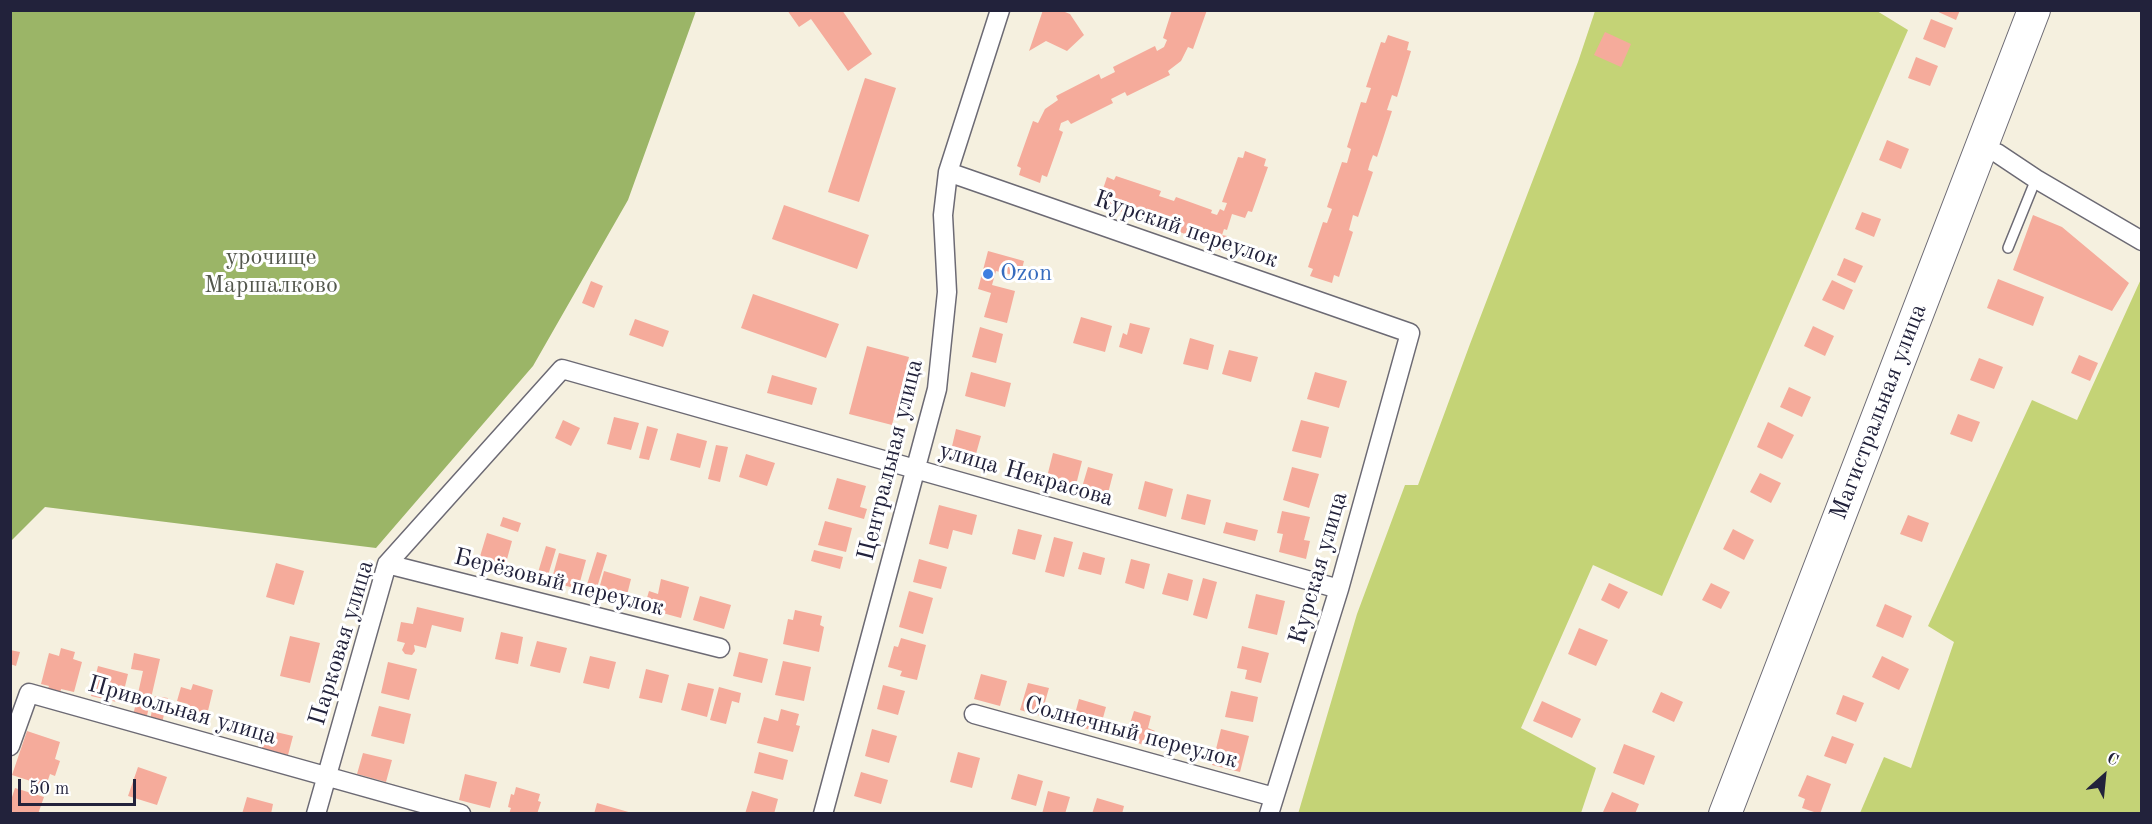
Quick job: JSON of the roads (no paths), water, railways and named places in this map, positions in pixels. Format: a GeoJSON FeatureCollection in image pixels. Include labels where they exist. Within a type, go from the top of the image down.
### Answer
{"type":"FeatureCollection","features":[{"type":"Feature","properties":{"kind":"highway","name":"Магистральная улица"},"geometry":{"type":"LineString","coordinates":[[1725,813],[2034,10]]}},
{"type":"Feature","properties":{"kind":"highway","name":"Магистральная улица"},"geometry":{"type":"LineString","coordinates":[[1741,813],[2051,10]]}},
{"type":"Feature","properties":{"kind":"street","name":"Центральная улица"},"geometry":{"type":"LineString","coordinates":[[823,813],[937,389],[947,292],[943,214],[948,172],[1000,10]]}},
{"type":"Feature","properties":{"kind":"street"},"geometry":{"type":"LineString","coordinates":[[1997,153],[2036,179],[2142,241]]}},
{"type":"Feature","properties":{"kind":"street","name":"Курский переулок"},"geometry":{"type":"LineString","coordinates":[[948,172],[1410,333]]}},
{"type":"Feature","properties":{"kind":"street","name":"Курская улица"},"geometry":{"type":"LineString","coordinates":[[1271,805],[1339,589],[1410,333]]}},
{"type":"Feature","properties":{"kind":"street","name":"улица Некрасова"},"geometry":{"type":"LineString","coordinates":[[562,369],[1339,589]]}},
{"type":"Feature","properties":{"kind":"street","name":"Парковая улица"},"geometry":{"type":"LineString","coordinates":[[316,813],[387,564],[562,369]]}},
{"type":"Feature","properties":{"kind":"street","name":"Берёзовый переулок"},"geometry":{"type":"LineString","coordinates":[[387,564],[720,648]]}},
{"type":"Feature","properties":{"kind":"street","name":"Привольная улица"},"geometry":{"type":"LineString","coordinates":[[10,746],[29,693],[461,813]]}},
{"type":"Feature","properties":{"kind":"street","name":"Солнечный переулок"},"geometry":{"type":"LineString","coordinates":[[975,714],[1271,805]]}},
{"type":"Feature","properties":{"kind":"lane"},"geometry":{"type":"LineString","coordinates":[[2008,248],[2036,179]]}},
{"type":"Feature","properties":{"kind":"place","name":"Ozon"},"geometry":{"type":"Point","coordinates":[988,274]}},
{"type":"Feature","properties":{"kind":"park label","name":"урочище Маршалково"},"geometry":{"type":"Point","coordinates":[271,272]}}]}
